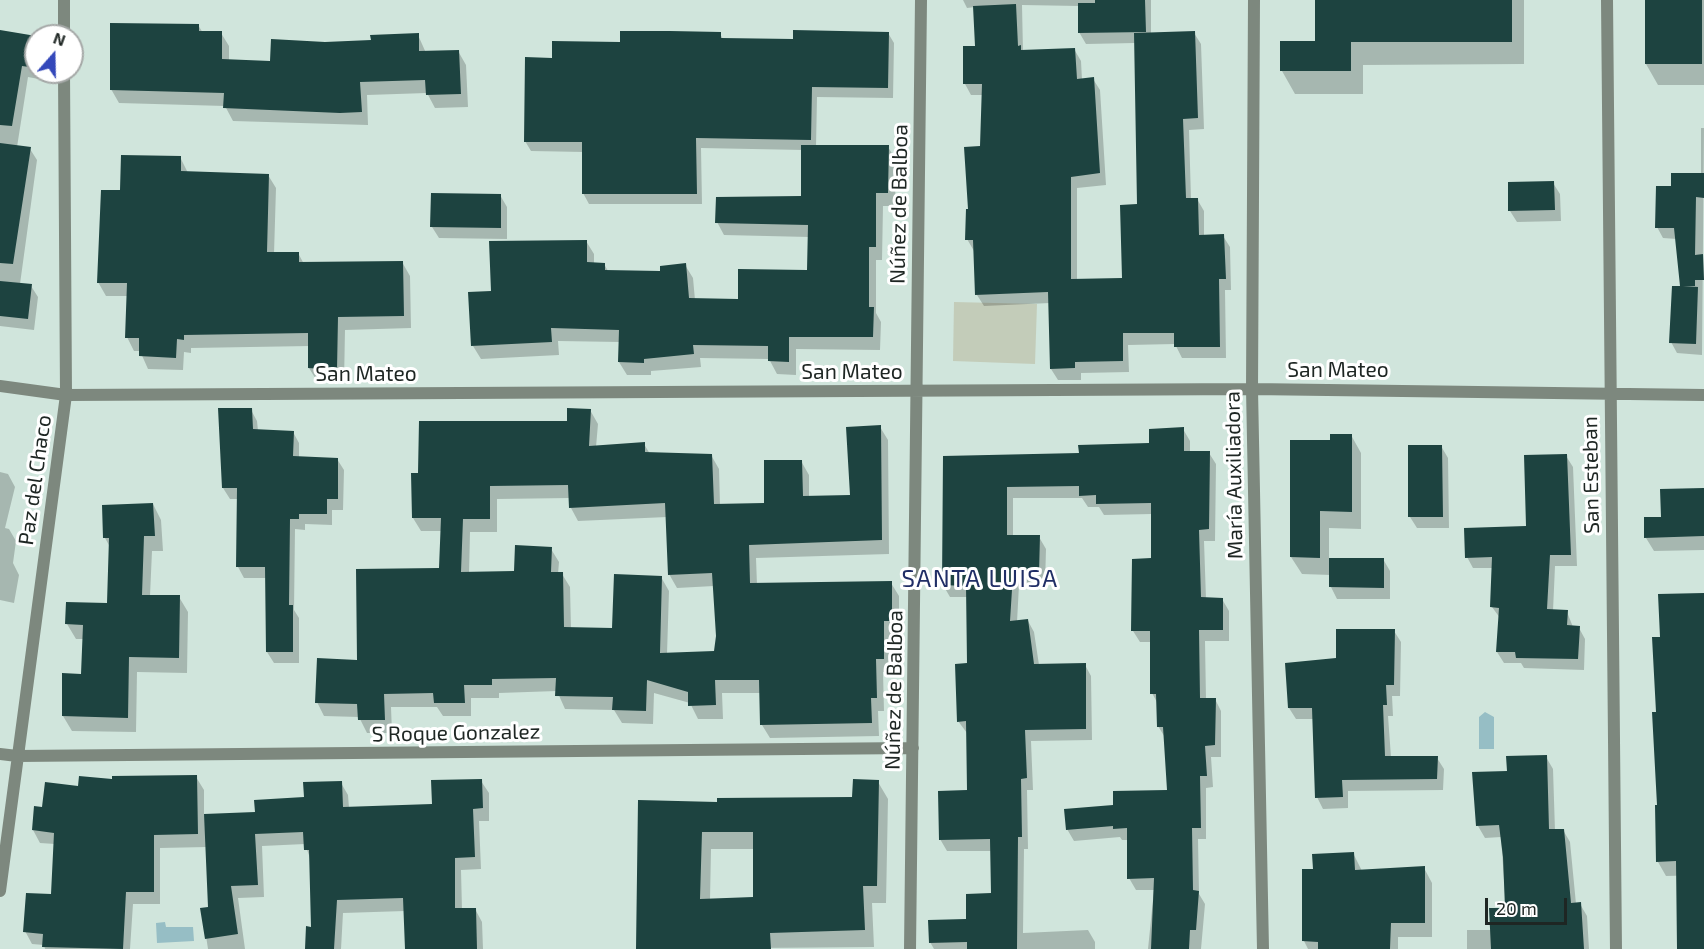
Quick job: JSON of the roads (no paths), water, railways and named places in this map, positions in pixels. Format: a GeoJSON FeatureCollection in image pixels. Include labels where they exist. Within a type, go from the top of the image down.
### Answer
{"type":"FeatureCollection","features":[{"type":"Feature","properties":{"kind":"street"},"geometry":{"type":"LineString","coordinates":[[64,0],[64,24]]}},
{"type":"Feature","properties":{"kind":"street","name":"Núñez de Balboa"},"geometry":{"type":"LineString","coordinates":[[910,949],[921,0]]}},
{"type":"Feature","properties":{"kind":"street","name":"María Auxiliadora"},"geometry":{"type":"LineString","coordinates":[[1254,0],[1252,389],[1263,949]]}},
{"type":"Feature","properties":{"kind":"street","name":"San Esteban"},"geometry":{"type":"LineString","coordinates":[[1607,0],[1616,949]]}},
{"type":"Feature","properties":{"kind":"street","name":"Paz del Chaco"},"geometry":{"type":"LineString","coordinates":[[0,891],[66,395],[64,84]]}},
{"type":"Feature","properties":{"kind":"street","name":"San Mateo"},"geometry":{"type":"LineString","coordinates":[[0,386],[66,395],[1252,389],[1704,395]]}},
{"type":"Feature","properties":{"kind":"street","name":"S Roque Gonzalez"},"geometry":{"type":"LineString","coordinates":[[0,754],[17,756],[913,748]]}},
{"type":"Feature","properties":{"kind":"water"},"geometry":{"type":"Polygon","coordinates":[[[1485,712],[1494,717],[1494,749],[1479,749],[1479,717],[1485,712]]]}},
{"type":"Feature","properties":{"kind":"water"},"geometry":{"type":"Polygon","coordinates":[[[165,922],[166,927],[193,927],[194,941],[157,943],[156,923],[165,922]]]}},
{"type":"Feature","properties":{"kind":"district","name":"SANTA LUISA"},"geometry":{"type":"Point","coordinates":[980,579]}}]}
